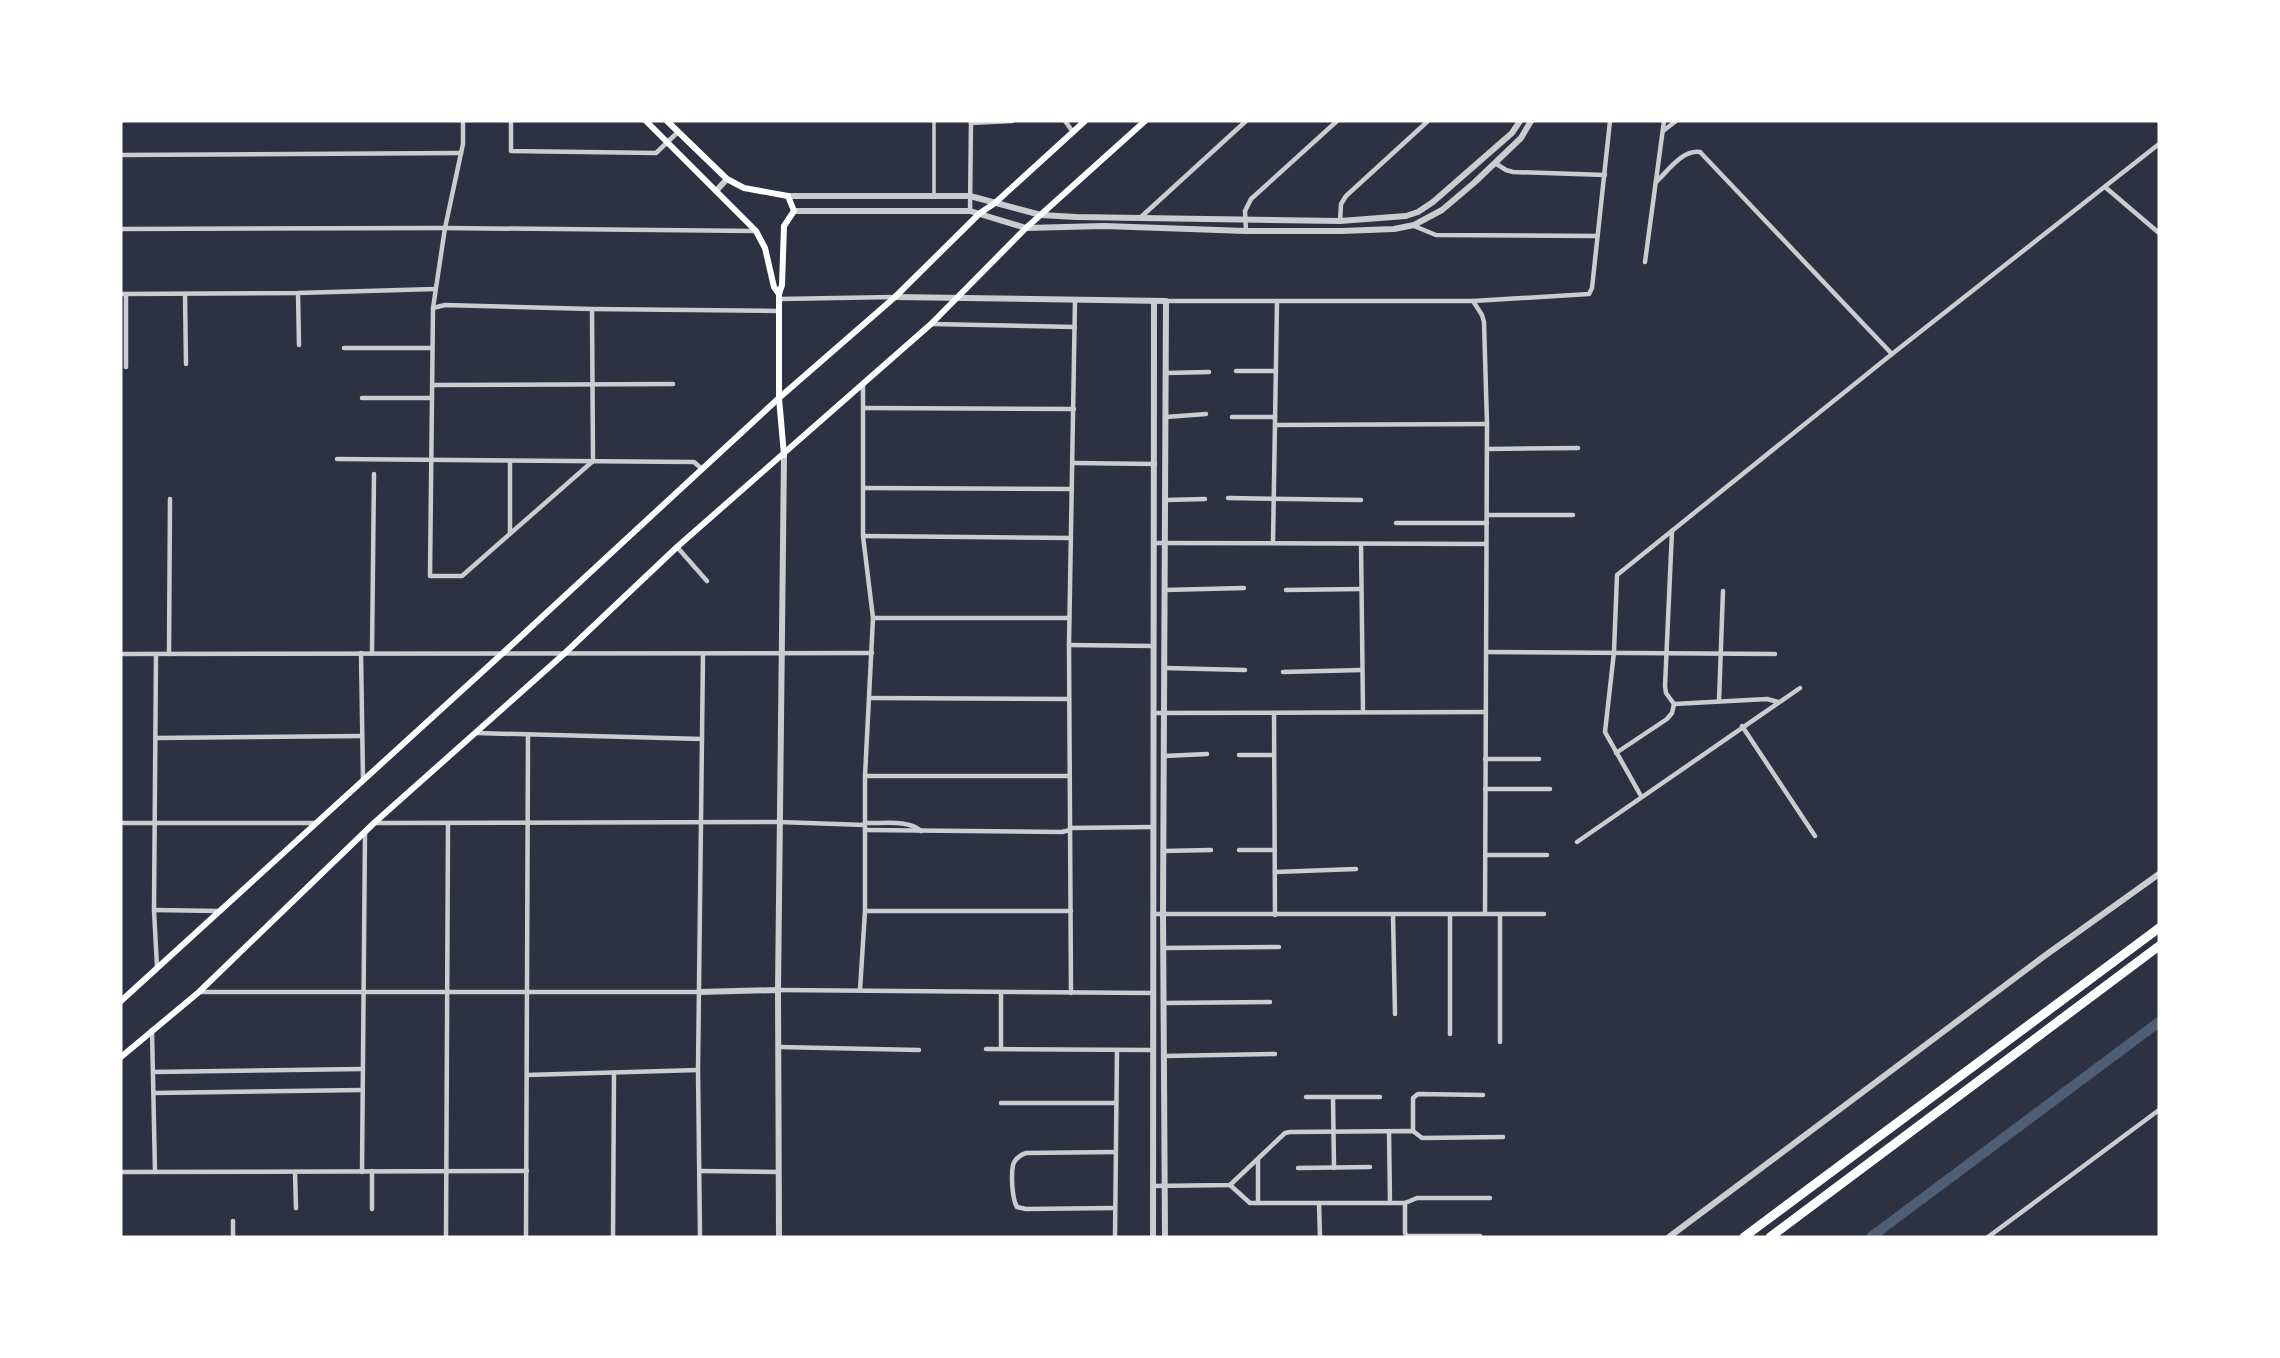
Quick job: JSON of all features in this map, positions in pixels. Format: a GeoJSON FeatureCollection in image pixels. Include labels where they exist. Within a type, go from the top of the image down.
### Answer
{"type":"FeatureCollection","features":[{"type":"Feature","properties":{"kind":"highway"},"geometry":{"type":"LineString","coordinates":[[1744,1237],[2159,928]]}},
{"type":"Feature","properties":{"kind":"highway"},"geometry":{"type":"LineString","coordinates":[[1770,1237],[2159,946]]}},
{"type":"Feature","properties":{"kind":"main road"},"geometry":{"type":"LineString","coordinates":[[646,121],[756,231],[765,248],[774,287],[779,296]]}},
{"type":"Feature","properties":{"kind":"main road"},"geometry":{"type":"LineString","coordinates":[[121,1001],[779,398],[895,297],[981,213],[1085,121]]}},
{"type":"Feature","properties":{"kind":"main road"},"geometry":{"type":"LineString","coordinates":[[121,1058],[199,992],[374,823],[565,653],[677,547],[930,324],[1027,228],[1145,121]]}},
{"type":"Feature","properties":{"kind":"main road"},"geometry":{"type":"LineString","coordinates":[[671,122],[727,179],[744,188],[788,196],[794,211],[784,226],[782,285],[779,296],[779,398],[783,455]]}},
{"type":"Feature","properties":{"kind":"street"},"geometry":{"type":"LineString","coordinates":[[463,121],[461,153],[445,228],[433,309],[429,576],[462,576],[593,461],[592,309]]}},
{"type":"Feature","properties":{"kind":"street"},"geometry":{"type":"LineString","coordinates":[[511,121],[512,151],[656,153],[678,132]]}},
{"type":"Feature","properties":{"kind":"street"},"geometry":{"type":"LineString","coordinates":[[934,121],[934,197]]}},
{"type":"Feature","properties":{"kind":"street"},"geometry":{"type":"LineString","coordinates":[[970,211],[971,122],[1012,121]]}},
{"type":"Feature","properties":{"kind":"street"},"geometry":{"type":"LineString","coordinates":[[1065,121],[1073,132]]}},
{"type":"Feature","properties":{"kind":"street"},"geometry":{"type":"LineString","coordinates":[[1140,218],[1246,121]]}},
{"type":"Feature","properties":{"kind":"street"},"geometry":{"type":"LineString","coordinates":[[1246,231],[1247,205],[1251,199],[1337,121]]}},
{"type":"Feature","properties":{"kind":"street"},"geometry":{"type":"LineString","coordinates":[[1340,221],[1341,204],[1346,196],[1428,121]]}},
{"type":"Feature","properties":{"kind":"street"},"geometry":{"type":"LineString","coordinates":[[788,196],[970,197],[1041,215],[1340,221],[1392,218],[1418,212],[1468,174],[1512,133],[1520,121]]}},
{"type":"Feature","properties":{"kind":"street"},"geometry":{"type":"LineString","coordinates":[[794,211],[970,211],[1027,228],[1104,226],[1246,231],[1394,229],[1414,225],[1442,210],[1521,138],[1531,121]]}},
{"type":"Feature","properties":{"kind":"street"},"geometry":{"type":"LineString","coordinates":[[779,296],[1154,301],[1473,301],[1588,294],[1592,288],[1611,121]]}},
{"type":"Feature","properties":{"kind":"street"},"geometry":{"type":"LineString","coordinates":[[1644,262],[1664,121]]}},
{"type":"Feature","properties":{"kind":"street"},"geometry":{"type":"LineString","coordinates":[[1663,132],[1676,121]]}},
{"type":"Feature","properties":{"kind":"street"},"geometry":{"type":"LineString","coordinates":[[1641,796],[1605,732],[1614,652],[1616,575],[2159,144]]}},
{"type":"Feature","properties":{"kind":"street"},"geometry":{"type":"LineString","coordinates":[[1656,182],[1686,154],[1693,150],[1700,152],[1892,355]]}},
{"type":"Feature","properties":{"kind":"street"},"geometry":{"type":"LineString","coordinates":[[121,155],[461,153]]}},
{"type":"Feature","properties":{"kind":"street"},"geometry":{"type":"LineString","coordinates":[[1495,163],[1513,172],[1605,175]]}},
{"type":"Feature","properties":{"kind":"street"},"geometry":{"type":"LineString","coordinates":[[1468,174],[1475,182]]}},
{"type":"Feature","properties":{"kind":"street"},"geometry":{"type":"LineString","coordinates":[[716,191],[727,179]]}},
{"type":"Feature","properties":{"kind":"street"},"geometry":{"type":"LineString","coordinates":[[2105,187],[2159,233]]}},
{"type":"Feature","properties":{"kind":"street"},"geometry":{"type":"LineString","coordinates":[[1414,225],[1436,235],[1597,236]]}},
{"type":"Feature","properties":{"kind":"street"},"geometry":{"type":"LineString","coordinates":[[121,229],[756,231]]}},
{"type":"Feature","properties":{"kind":"street"},"geometry":{"type":"LineString","coordinates":[[126,367],[124,294],[435,289]]}},
{"type":"Feature","properties":{"kind":"street"},"geometry":{"type":"LineString","coordinates":[[298,293],[299,345]]}},
{"type":"Feature","properties":{"kind":"street"},"geometry":{"type":"LineString","coordinates":[[185,294],[186,364]]}},
{"type":"Feature","properties":{"kind":"street"},"geometry":{"type":"LineString","coordinates":[[1071,993],[1069,618],[1075,299]]}},
{"type":"Feature","properties":{"kind":"street"},"geometry":{"type":"LineString","coordinates":[[1153,1237],[1154,301]]}},
{"type":"Feature","properties":{"kind":"street"},"geometry":{"type":"LineString","coordinates":[[1165,1237],[1163,914],[1166,301]]}},
{"type":"Feature","properties":{"kind":"street"},"geometry":{"type":"LineString","coordinates":[[1273,542],[1277,301]]}},
{"type":"Feature","properties":{"kind":"street"},"geometry":{"type":"LineString","coordinates":[[1473,301],[1484,322],[1488,424],[1485,914]]}},
{"type":"Feature","properties":{"kind":"street"},"geometry":{"type":"LineString","coordinates":[[433,309],[444,305],[779,311]]}},
{"type":"Feature","properties":{"kind":"street"},"geometry":{"type":"LineString","coordinates":[[930,324],[1075,327]]}},
{"type":"Feature","properties":{"kind":"street"},"geometry":{"type":"LineString","coordinates":[[344,348],[432,348]]}},
{"type":"Feature","properties":{"kind":"street"},"geometry":{"type":"LineString","coordinates":[[1236,371],[1276,371]]}},
{"type":"Feature","properties":{"kind":"street"},"geometry":{"type":"LineString","coordinates":[[1166,373],[1209,372]]}},
{"type":"Feature","properties":{"kind":"street"},"geometry":{"type":"LineString","coordinates":[[432,385],[673,384]]}},
{"type":"Feature","properties":{"kind":"street"},"geometry":{"type":"LineString","coordinates":[[860,990],[865,911],[865,776],[873,618],[863,536],[863,385]]}},
{"type":"Feature","properties":{"kind":"street"},"geometry":{"type":"LineString","coordinates":[[362,398],[432,398]]}},
{"type":"Feature","properties":{"kind":"street"},"geometry":{"type":"LineString","coordinates":[[864,408],[1073,409]]}},
{"type":"Feature","properties":{"kind":"street"},"geometry":{"type":"LineString","coordinates":[[1166,417],[1206,414]]}},
{"type":"Feature","properties":{"kind":"street"},"geometry":{"type":"LineString","coordinates":[[1232,417],[1275,417]]}},
{"type":"Feature","properties":{"kind":"street"},"geometry":{"type":"LineString","coordinates":[[1275,425],[1488,424]]}},
{"type":"Feature","properties":{"kind":"street"},"geometry":{"type":"LineString","coordinates":[[1487,449],[1578,449]]}},
{"type":"Feature","properties":{"kind":"street"},"geometry":{"type":"LineString","coordinates":[[779,1237],[778,990],[783,455]]}},
{"type":"Feature","properties":{"kind":"street"},"geometry":{"type":"LineString","coordinates":[[337,458],[695,462],[702,469]]}},
{"type":"Feature","properties":{"kind":"street"},"geometry":{"type":"LineString","coordinates":[[510,461],[510,534]]}},
{"type":"Feature","properties":{"kind":"street"},"geometry":{"type":"LineString","coordinates":[[1073,463],[1155,464]]}},
{"type":"Feature","properties":{"kind":"street"},"geometry":{"type":"LineString","coordinates":[[372,653],[373,474]]}},
{"type":"Feature","properties":{"kind":"street"},"geometry":{"type":"LineString","coordinates":[[864,488],[1072,489]]}},
{"type":"Feature","properties":{"kind":"street"},"geometry":{"type":"LineString","coordinates":[[1228,498],[1360,500]]}},
{"type":"Feature","properties":{"kind":"street"},"geometry":{"type":"LineString","coordinates":[[169,654],[170,499]]}},
{"type":"Feature","properties":{"kind":"street"},"geometry":{"type":"LineString","coordinates":[[1166,500],[1205,499]]}},
{"type":"Feature","properties":{"kind":"street"},"geometry":{"type":"LineString","coordinates":[[1487,515],[1573,515]]}},
{"type":"Feature","properties":{"kind":"street"},"geometry":{"type":"LineString","coordinates":[[1396,523],[1487,523]]}},
{"type":"Feature","properties":{"kind":"street"},"geometry":{"type":"LineString","coordinates":[[1616,753],[1672,713],[1674,704],[1665,686],[1672,531]]}},
{"type":"Feature","properties":{"kind":"street"},"geometry":{"type":"LineString","coordinates":[[863,536],[1071,538]]}},
{"type":"Feature","properties":{"kind":"street"},"geometry":{"type":"LineString","coordinates":[[1155,543],[1486,544]]}},
{"type":"Feature","properties":{"kind":"street"},"geometry":{"type":"LineString","coordinates":[[1361,544],[1363,711]]}},
{"type":"Feature","properties":{"kind":"street"},"geometry":{"type":"LineString","coordinates":[[677,547],[706,582]]}},
{"type":"Feature","properties":{"kind":"street"},"geometry":{"type":"LineString","coordinates":[[1165,590],[1244,588]]}},
{"type":"Feature","properties":{"kind":"street"},"geometry":{"type":"LineString","coordinates":[[1286,590],[1362,589]]}},
{"type":"Feature","properties":{"kind":"street"},"geometry":{"type":"LineString","coordinates":[[1719,701],[1724,591]]}},
{"type":"Feature","properties":{"kind":"street"},"geometry":{"type":"LineString","coordinates":[[873,618],[1069,618]]}},
{"type":"Feature","properties":{"kind":"street"},"geometry":{"type":"LineString","coordinates":[[1069,645],[1154,646]]}},
{"type":"Feature","properties":{"kind":"street"},"geometry":{"type":"LineString","coordinates":[[1486,652],[1775,654]]}},
{"type":"Feature","properties":{"kind":"street"},"geometry":{"type":"LineString","coordinates":[[361,653],[363,780]]}},
{"type":"Feature","properties":{"kind":"street"},"geometry":{"type":"LineString","coordinates":[[121,654],[872,653]]}},
{"type":"Feature","properties":{"kind":"street"},"geometry":{"type":"LineString","coordinates":[[156,654],[154,910],[157,967]]}},
{"type":"Feature","properties":{"kind":"street"},"geometry":{"type":"LineString","coordinates":[[700,1237],[698,1070],[704,654]]}},
{"type":"Feature","properties":{"kind":"street"},"geometry":{"type":"LineString","coordinates":[[1165,668],[1245,670]]}},
{"type":"Feature","properties":{"kind":"street"},"geometry":{"type":"LineString","coordinates":[[1283,672],[1362,670]]}},
{"type":"Feature","properties":{"kind":"street"},"geometry":{"type":"LineString","coordinates":[[1577,842],[1800,688]]}},
{"type":"Feature","properties":{"kind":"street"},"geometry":{"type":"LineString","coordinates":[[870,698],[1069,699]]}},
{"type":"Feature","properties":{"kind":"street"},"geometry":{"type":"LineString","coordinates":[[1674,704],[1767,699],[1777,702]]}},
{"type":"Feature","properties":{"kind":"street"},"geometry":{"type":"LineString","coordinates":[[1153,713],[1485,712]]}},
{"type":"Feature","properties":{"kind":"street"},"geometry":{"type":"LineString","coordinates":[[1274,713],[1275,915]]}},
{"type":"Feature","properties":{"kind":"street"},"geometry":{"type":"LineString","coordinates":[[1742,726],[1815,836]]}},
{"type":"Feature","properties":{"kind":"street"},"geometry":{"type":"LineString","coordinates":[[474,733],[702,739]]}},
{"type":"Feature","properties":{"kind":"street"},"geometry":{"type":"LineString","coordinates":[[526,1237],[528,735]]}},
{"type":"Feature","properties":{"kind":"street"},"geometry":{"type":"LineString","coordinates":[[156,738],[362,736]]}},
{"type":"Feature","properties":{"kind":"street"},"geometry":{"type":"LineString","coordinates":[[1164,755],[1207,754]]}},
{"type":"Feature","properties":{"kind":"street"},"geometry":{"type":"LineString","coordinates":[[1239,755],[1275,755]]}},
{"type":"Feature","properties":{"kind":"street"},"geometry":{"type":"LineString","coordinates":[[1485,759],[1539,759]]}},
{"type":"Feature","properties":{"kind":"street"},"geometry":{"type":"LineString","coordinates":[[865,776],[1070,776]]}},
{"type":"Feature","properties":{"kind":"street"},"geometry":{"type":"LineString","coordinates":[[1485,789],[1550,789]]}},
{"type":"Feature","properties":{"kind":"street"},"geometry":{"type":"LineString","coordinates":[[374,823],[779,822],[915,831],[1062,832],[1070,829],[1152,827]]}},
{"type":"Feature","properties":{"kind":"street"},"geometry":{"type":"LineString","coordinates":[[121,823],[316,823]]}},
{"type":"Feature","properties":{"kind":"street"},"geometry":{"type":"LineString","coordinates":[[446,1237],[448,823]]}},
{"type":"Feature","properties":{"kind":"street"},"geometry":{"type":"LineString","coordinates":[[865,826],[908,824],[921,831]]}},
{"type":"Feature","properties":{"kind":"street"},"geometry":{"type":"LineString","coordinates":[[362,1172],[365,833]]}},
{"type":"Feature","properties":{"kind":"street"},"geometry":{"type":"LineString","coordinates":[[1164,851],[1211,849]]}},
{"type":"Feature","properties":{"kind":"street"},"geometry":{"type":"LineString","coordinates":[[1239,850],[1275,850]]}},
{"type":"Feature","properties":{"kind":"street"},"geometry":{"type":"LineString","coordinates":[[1485,855],[1547,855]]}},
{"type":"Feature","properties":{"kind":"street"},"geometry":{"type":"LineString","coordinates":[[1275,872],[1356,869]]}},
{"type":"Feature","properties":{"kind":"street"},"geometry":{"type":"LineString","coordinates":[[1669,1237],[2043,957],[2159,874]]}},
{"type":"Feature","properties":{"kind":"street"},"geometry":{"type":"LineString","coordinates":[[154,910],[218,911]]}},
{"type":"Feature","properties":{"kind":"street"},"geometry":{"type":"LineString","coordinates":[[865,911],[1071,911]]}},
{"type":"Feature","properties":{"kind":"street"},"geometry":{"type":"LineString","coordinates":[[1152,914],[1544,914]]}},
{"type":"Feature","properties":{"kind":"street"},"geometry":{"type":"LineString","coordinates":[[1500,914],[1500,1042]]}},
{"type":"Feature","properties":{"kind":"street"},"geometry":{"type":"LineString","coordinates":[[1394,915],[1395,1014]]}},
{"type":"Feature","properties":{"kind":"street"},"geometry":{"type":"LineString","coordinates":[[1450,915],[1450,1034]]}},
{"type":"Feature","properties":{"kind":"street"},"geometry":{"type":"LineString","coordinates":[[1163,948],[1279,947]]}},
{"type":"Feature","properties":{"kind":"street"},"geometry":{"type":"LineString","coordinates":[[199,992],[860,990],[1152,993]]}},
{"type":"Feature","properties":{"kind":"street"},"geometry":{"type":"LineString","coordinates":[[1001,993],[1001,1049]]}},
{"type":"Feature","properties":{"kind":"street"},"geometry":{"type":"LineString","coordinates":[[1164,1003],[1270,1002]]}},
{"type":"Feature","properties":{"kind":"street"},"geometry":{"type":"LineString","coordinates":[[152,1030],[155,1172]]}},
{"type":"Feature","properties":{"kind":"street"},"geometry":{"type":"LineString","coordinates":[[779,1046],[919,1050]]}},
{"type":"Feature","properties":{"kind":"street"},"geometry":{"type":"LineString","coordinates":[[986,1049],[1153,1050]]}},
{"type":"Feature","properties":{"kind":"street"},"geometry":{"type":"LineString","coordinates":[[1115,1237],[1117,1050]]}},
{"type":"Feature","properties":{"kind":"street"},"geometry":{"type":"LineString","coordinates":[[1164,1056],[1275,1054]]}},
{"type":"Feature","properties":{"kind":"street"},"geometry":{"type":"LineString","coordinates":[[153,1072],[362,1069]]}},
{"type":"Feature","properties":{"kind":"street"},"geometry":{"type":"LineString","coordinates":[[527,1075],[698,1070]]}},
{"type":"Feature","properties":{"kind":"street"},"geometry":{"type":"LineString","coordinates":[[612,1237],[614,1073]]}},
{"type":"Feature","properties":{"kind":"street"},"geometry":{"type":"LineString","coordinates":[[154,1093],[362,1090]]}},
{"type":"Feature","properties":{"kind":"street"},"geometry":{"type":"LineString","coordinates":[[1413,1131],[1413,1098],[1418,1094],[1483,1095]]}},
{"type":"Feature","properties":{"kind":"street"},"geometry":{"type":"LineString","coordinates":[[1306,1097],[1380,1097]]}},
{"type":"Feature","properties":{"kind":"street"},"geometry":{"type":"LineString","coordinates":[[1333,1097],[1334,1168]]}},
{"type":"Feature","properties":{"kind":"street"},"geometry":{"type":"LineString","coordinates":[[1001,1103],[1116,1103]]}},
{"type":"Feature","properties":{"kind":"street"},"geometry":{"type":"LineString","coordinates":[[1988,1237],[2159,1110]]}},
{"type":"Feature","properties":{"kind":"street"},"geometry":{"type":"LineString","coordinates":[[1389,1131],[1390,1203]]}},
{"type":"Feature","properties":{"kind":"street"},"geometry":{"type":"LineString","coordinates":[[1230,1185],[1285,1133],[1413,1131],[1422,1138],[1503,1137]]}},
{"type":"Feature","properties":{"kind":"street"},"geometry":{"type":"LineString","coordinates":[[1115,1152],[1026,1153],[1020,1155],[1013,1164],[1013,1200],[1017,1207],[1115,1208]]}},
{"type":"Feature","properties":{"kind":"street"},"geometry":{"type":"LineString","coordinates":[[1258,1158],[1258,1203]]}},
{"type":"Feature","properties":{"kind":"street"},"geometry":{"type":"LineString","coordinates":[[1298,1168],[1370,1167]]}},
{"type":"Feature","properties":{"kind":"street"},"geometry":{"type":"LineString","coordinates":[[372,1171],[372,1209]]}},
{"type":"Feature","properties":{"kind":"street"},"geometry":{"type":"LineString","coordinates":[[121,1172],[527,1171]]}},
{"type":"Feature","properties":{"kind":"street"},"geometry":{"type":"LineString","coordinates":[[700,1171],[779,1172]]}},
{"type":"Feature","properties":{"kind":"street"},"geometry":{"type":"LineString","coordinates":[[295,1172],[296,1208]]}},
{"type":"Feature","properties":{"kind":"street"},"geometry":{"type":"LineString","coordinates":[[1153,1186],[1230,1185],[1250,1203],[1405,1203],[1417,1198],[1490,1198]]}},
{"type":"Feature","properties":{"kind":"street"},"geometry":{"type":"LineString","coordinates":[[1320,1203],[1320,1237]]}},
{"type":"Feature","properties":{"kind":"street"},"geometry":{"type":"LineString","coordinates":[[1405,1203],[1407,1236],[1480,1236]]}},
{"type":"Feature","properties":{"kind":"street"},"geometry":{"type":"LineString","coordinates":[[233,1221],[233,1237]]}},
{"type":"Feature","properties":{"kind":"waterway"},"geometry":{"type":"LineString","coordinates":[[1871,1237],[2159,1022]]}}]}
